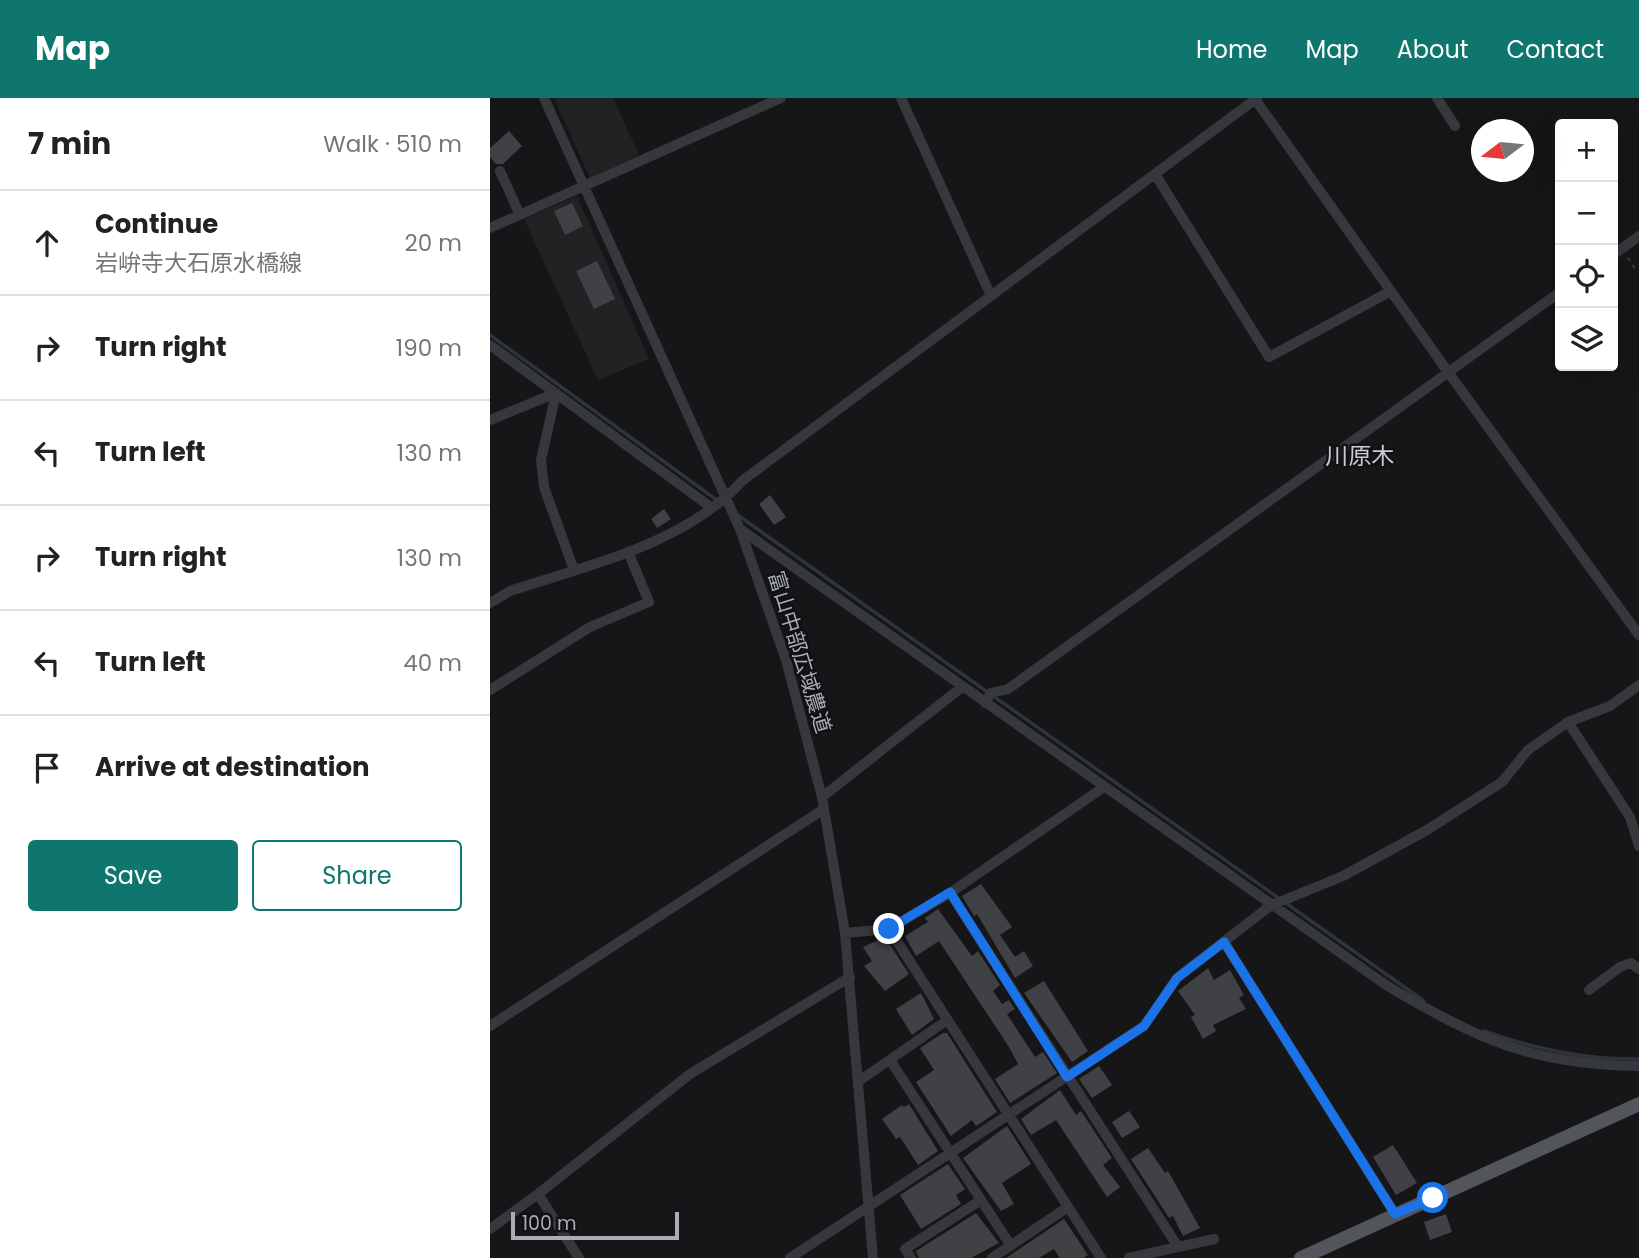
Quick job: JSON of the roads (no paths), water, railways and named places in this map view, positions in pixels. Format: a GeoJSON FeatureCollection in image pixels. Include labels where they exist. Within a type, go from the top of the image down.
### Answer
{"type":"FeatureCollection","features":[{"type":"Feature","properties":{"kind":"main road"},"geometry":{"type":"LineString","coordinates":[[1301,1258],[1639,1104]]}},
{"type":"Feature","properties":{"kind":"street","name":"富山中部広域農道"},"geometry":{"type":"LineString","coordinates":[[544,98],[740,529],[786,660],[822,797],[845,933],[871,1207],[873,1258]]}},
{"type":"Feature","properties":{"kind":"street"},"geometry":{"type":"LineString","coordinates":[[490,228],[781,98]]}},
{"type":"Feature","properties":{"kind":"street"},"geometry":{"type":"LineString","coordinates":[[901,98],[991,296]]}},
{"type":"Feature","properties":{"kind":"street"},"geometry":{"type":"LineString","coordinates":[[1437,98],[1455,126]]}},
{"type":"Feature","properties":{"kind":"street"},"geometry":{"type":"LineString","coordinates":[[490,603],[510,591],[644,546],[726,499],[742,481],[1256,99],[1448,372],[1639,635]]}},
{"type":"Feature","properties":{"kind":"street"},"geometry":{"type":"LineString","coordinates":[[500,171],[520,215]]}},
{"type":"Feature","properties":{"kind":"street"},"geometry":{"type":"LineString","coordinates":[[1154,174],[1269,357],[1391,291]]}},
{"type":"Feature","properties":{"kind":"street"},"geometry":{"type":"LineString","coordinates":[[1618,251],[1639,236]]}},
{"type":"Feature","properties":{"kind":"street"},"geometry":{"type":"LineString","coordinates":[[985,704],[991,693],[1008,689],[1555,296]]}},
{"type":"Feature","properties":{"kind":"street"},"geometry":{"type":"LineString","coordinates":[[490,345],[712,508]]}},
{"type":"Feature","properties":{"kind":"street"},"geometry":{"type":"LineString","coordinates":[[490,420],[556,393]]}},
{"type":"Feature","properties":{"kind":"street"},"geometry":{"type":"LineString","coordinates":[[556,393],[541,460],[544,487],[574,570]]}},
{"type":"Feature","properties":{"kind":"street"},"geometry":{"type":"LineString","coordinates":[[740,529],[1270,906],[1386,985],[1454,1025],[1534,1056],[1603,1066],[1639,1066]]}},
{"type":"Feature","properties":{"kind":"street"},"geometry":{"type":"LineString","coordinates":[[490,690],[590,627],[649,602],[628,552]]}},
{"type":"Feature","properties":{"kind":"street"},"geometry":{"type":"LineString","coordinates":[[790,1258],[871,1207],[949,1151],[1144,1026],[1177,978],[1270,906],[1343,876],[1427,830],[1502,782],[1528,750],[1568,722],[1610,706],[1639,685]]}},
{"type":"Feature","properties":{"kind":"street"},"geometry":{"type":"LineString","coordinates":[[822,797],[962,688]]}},
{"type":"Feature","properties":{"kind":"street"},"geometry":{"type":"LineString","coordinates":[[1568,722],[1630,817],[1639,846]]}},
{"type":"Feature","properties":{"kind":"street"},"geometry":{"type":"LineString","coordinates":[[845,933],[889,929],[950,892],[1104,787]]}},
{"type":"Feature","properties":{"kind":"street"},"geometry":{"type":"LineString","coordinates":[[490,1026],[824,809]]}},
{"type":"Feature","properties":{"kind":"street"},"geometry":{"type":"LineString","coordinates":[[950,892],[1178,1247]]}},
{"type":"Feature","properties":{"kind":"street"},"geometry":{"type":"LineString","coordinates":[[889,929],[1099,1258]]}},
{"type":"Feature","properties":{"kind":"street"},"geometry":{"type":"LineString","coordinates":[[1224,942],[1395,1214]]}},
{"type":"Feature","properties":{"kind":"street"},"geometry":{"type":"LineString","coordinates":[[1589,990],[1620,967],[1631,963],[1639,969]]}},
{"type":"Feature","properties":{"kind":"street"},"geometry":{"type":"LineString","coordinates":[[490,1229],[690,1074],[850,977]]}},
{"type":"Feature","properties":{"kind":"street"},"geometry":{"type":"LineString","coordinates":[[859,1081],[946,1021]]}},
{"type":"Feature","properties":{"kind":"street"},"geometry":{"type":"LineString","coordinates":[[890,1060],[1011,1245]]}},
{"type":"Feature","properties":{"kind":"street"},"geometry":{"type":"LineString","coordinates":[[538,1194],[579,1258]]}},
{"type":"Feature","properties":{"kind":"street"},"geometry":{"type":"LineString","coordinates":[[911,1258],[905,1249],[981,1200]]}},
{"type":"Feature","properties":{"kind":"street"},"geometry":{"type":"LineString","coordinates":[[992,1258],[1068,1207]]}},
{"type":"Feature","properties":{"kind":"street"},"geometry":{"type":"LineString","coordinates":[[1129,1258],[1214,1239]]}},
{"type":"Feature","properties":{"kind":"waterway"},"geometry":{"type":"LineString","coordinates":[[490,335],[718,501]]}},
{"type":"Feature","properties":{"kind":"waterway"},"geometry":{"type":"LineString","coordinates":[[739,516],[1424,1001]]}},
{"type":"Feature","properties":{"kind":"waterway"},"geometry":{"type":"LineString","coordinates":[[1484,1031],[1560,1052],[1599,1058],[1639,1059]]}},
{"type":"Feature","properties":{"kind":"district","name":"川原木"},"geometry":{"type":"Point","coordinates":[1360,456]}}]}
